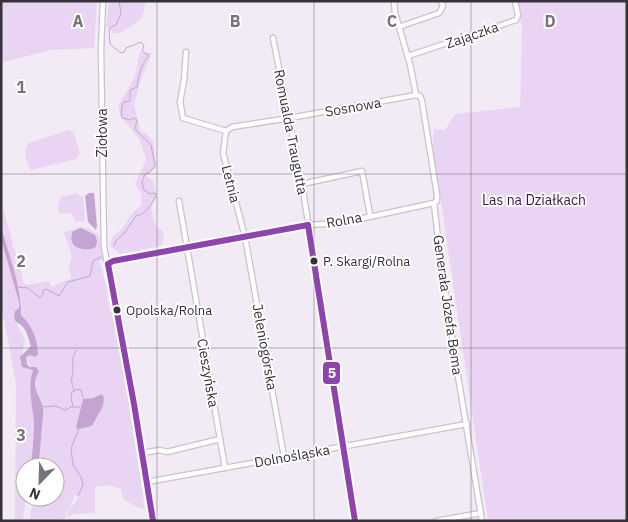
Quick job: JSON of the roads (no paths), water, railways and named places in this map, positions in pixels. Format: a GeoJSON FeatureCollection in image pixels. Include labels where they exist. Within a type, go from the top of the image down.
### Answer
{"type":"FeatureCollection","features":[{"type":"Feature","properties":{"kind":"street","name":"Ziołowa"},"geometry":{"type":"LineString","coordinates":[[103,1],[101,59],[104,247],[142,453],[152,521]]}},
{"type":"Feature","properties":{"kind":"street","name":"Generała Józefa Bema"},"geometry":{"type":"LineString","coordinates":[[394,1],[416,95],[420,96],[423,104],[438,198],[434,203],[440,257],[482,521]]}},
{"type":"Feature","properties":{"kind":"street"},"geometry":{"type":"LineString","coordinates":[[399,27],[439,13],[443,6],[441,1]]}},
{"type":"Feature","properties":{"kind":"street","name":"Zajączka"},"geometry":{"type":"LineString","coordinates":[[408,56],[516,20],[518,15],[515,1]]}},
{"type":"Feature","properties":{"kind":"street","name":"Romualda Traugutta"},"geometry":{"type":"LineString","coordinates":[[273,38],[302,184],[355,521]]}},
{"type":"Feature","properties":{"kind":"street"},"geometry":{"type":"LineString","coordinates":[[186,52],[180,102],[183,118],[226,131]]}},
{"type":"Feature","properties":{"kind":"street","name":"Sosnowa"},"geometry":{"type":"LineString","coordinates":[[226,131],[232,127],[416,95]]}},
{"type":"Feature","properties":{"kind":"street","name":"Letnia"},"geometry":{"type":"LineString","coordinates":[[226,131],[223,153],[245,237]]}},
{"type":"Feature","properties":{"kind":"street"},"geometry":{"type":"LineString","coordinates":[[302,184],[362,171],[370,215]]}},
{"type":"Feature","properties":{"kind":"street","name":"Cieszyńska"},"geometry":{"type":"LineString","coordinates":[[179,201],[225,468]]}},
{"type":"Feature","properties":{"kind":"street","name":"Rolna"},"geometry":{"type":"LineString","coordinates":[[107,262],[308,225],[341,222],[434,203]]}},
{"type":"Feature","properties":{"kind":"street","name":"Jeleniogórska"},"geometry":{"type":"LineString","coordinates":[[245,237],[284,457]]}},
{"type":"Feature","properties":{"kind":"street","name":"Dolnośląska"},"geometry":{"type":"LineString","coordinates":[[146,482],[467,424]]}},
{"type":"Feature","properties":{"kind":"street"},"geometry":{"type":"LineString","coordinates":[[142,453],[160,450],[167,452],[220,440]]}},
{"type":"Feature","properties":{"kind":"street"},"geometry":{"type":"LineString","coordinates":[[436,521],[481,513]]}},
{"type":"Feature","properties":{"kind":"waterway"},"geometry":{"type":"LineString","coordinates":[[114,246],[136,216],[149,208],[156,194],[150,194],[144,190],[142,182],[145,174],[150,172],[155,166],[151,145],[135,129],[137,120],[122,118],[123,104],[130,101],[130,90],[137,87],[140,71],[148,55],[142,51],[144,46],[141,42],[126,48],[121,53],[110,44],[109,30],[116,25],[121,14],[119,1]]}},
{"type":"Feature","properties":{"kind":"waterway"},"geometry":{"type":"LineString","coordinates":[[18,287],[28,288],[40,298],[43,290],[46,289],[59,296],[68,282],[90,276],[93,261],[101,257]]}},
{"type":"Feature","properties":{"kind":"waterway"},"geometry":{"type":"LineString","coordinates":[[74,390],[72,382],[73,360],[77,350]]}},
{"type":"Feature","properties":{"kind":"waterway"},"geometry":{"type":"LineString","coordinates":[[42,407],[56,406],[65,410],[73,406],[72,392],[78,389],[81,390],[83,398]]}},
{"type":"Feature","properties":{"kind":"waterway"},"geometry":{"type":"LineString","coordinates":[[73,407],[80,407]]}},
{"type":"Feature","properties":{"kind":"waterway"},"geometry":{"type":"LineString","coordinates":[[78,496],[83,485],[81,477],[73,465],[71,449],[79,428]]}},
{"type":"Feature","properties":{"kind":"place","name":"P. Skargi/Rolna"},"geometry":{"type":"Point","coordinates":[314,261]}},
{"type":"Feature","properties":{"kind":"place","name":"Opolska/Rolna"},"geometry":{"type":"Point","coordinates":[117,310]}},
{"type":"Feature","properties":{"kind":"park label","name":"Las na Działkach"},"geometry":{"type":"Point","coordinates":[534,200]}}]}
